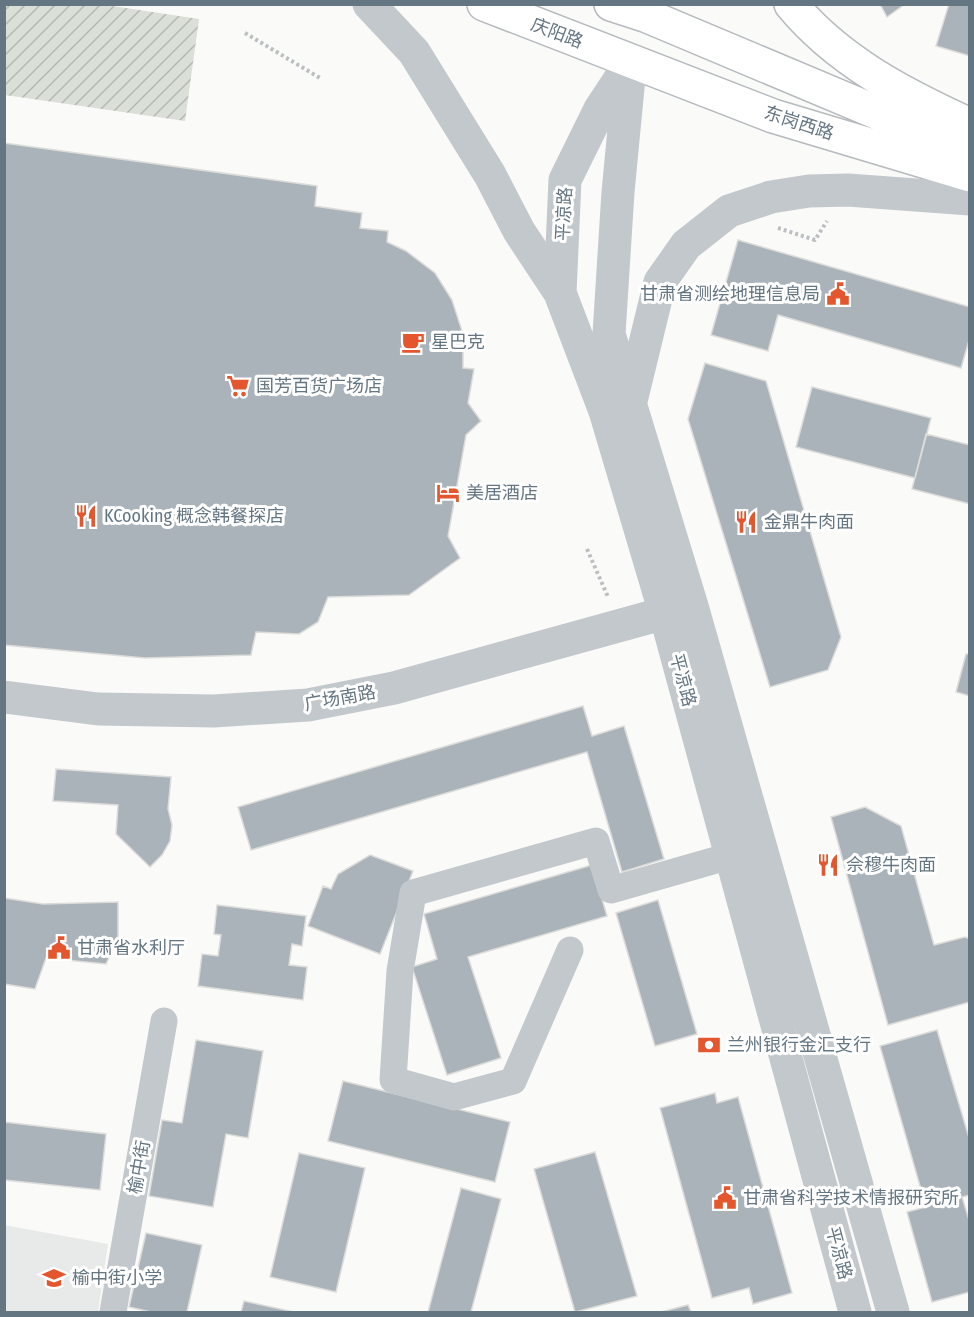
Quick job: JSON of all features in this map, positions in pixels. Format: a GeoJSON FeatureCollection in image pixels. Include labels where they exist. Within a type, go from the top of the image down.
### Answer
{"type":"FeatureCollection","features":[{"type":"Feature","properties":{"kind":"main road","name":"庆阳路"},"geometry":{"type":"LineString","coordinates":[[484,4],[631,62]]}},
{"type":"Feature","properties":{"kind":"main road"},"geometry":{"type":"LineString","coordinates":[[611,4],[645,15]]}},
{"type":"Feature","properties":{"kind":"main road"},"geometry":{"type":"LineString","coordinates":[[791,4],[838,51],[907,95],[969,124]]}},
{"type":"Feature","properties":{"kind":"main road","name":"平凉路"},"geometry":{"type":"LineString","coordinates":[[631,62],[645,15]]}},
{"type":"Feature","properties":{"kind":"main road","name":"东岗西路"},"geometry":{"type":"LineString","coordinates":[[645,15],[895,120],[969,142]]}},
{"type":"Feature","properties":{"kind":"main road","name":"东岗西路"},"geometry":{"type":"LineString","coordinates":[[631,62],[773,116],[969,175]]}},
{"type":"Feature","properties":{"kind":"street"},"geometry":{"type":"LineString","coordinates":[[369,4],[414,52],[490,175],[519,231],[560,293]]}},
{"type":"Feature","properties":{"kind":"street","name":"平凉路"},"geometry":{"type":"LineString","coordinates":[[631,62],[600,109],[565,180],[560,293],[605,411],[665,613],[855,1312]]}},
{"type":"Feature","properties":{"kind":"street","name":"平凉路"},"geometry":{"type":"LineString","coordinates":[[631,62],[618,192],[609,334],[757,829],[893,1312]]}},
{"type":"Feature","properties":{"kind":"street"},"geometry":{"type":"LineString","coordinates":[[631,403],[660,282],[686,245],[729,211],[771,197],[809,191],[848,190],[969,199]]}},
{"type":"Feature","properties":{"kind":"street"},"geometry":{"type":"LineString","coordinates":[[906,196],[969,214]]}},
{"type":"Feature","properties":{"kind":"street","name":"广场南路"},"geometry":{"type":"LineString","coordinates":[[4,697],[98,709],[214,711],[308,705],[394,688],[665,613]]}},
{"type":"Feature","properties":{"kind":"street"},"geometry":{"type":"LineString","coordinates":[[570,950],[513,1081],[454,1097],[393,1080],[400,971],[413,893],[596,841],[611,890],[730,856]]}},
{"type":"Feature","properties":{"kind":"street","name":"榆中街"},"geometry":{"type":"LineString","coordinates":[[113,1312],[164,1021]]}},
{"type":"Feature","properties":{"kind":"path"},"geometry":{"type":"LineString","coordinates":[[245,33],[320,78]]}},
{"type":"Feature","properties":{"kind":"path"},"geometry":{"type":"LineString","coordinates":[[775,227],[815,240]]}},
{"type":"Feature","properties":{"kind":"path"},"geometry":{"type":"LineString","coordinates":[[587,549],[621,625]]}},
{"type":"Feature","properties":{"kind":"shaded area"},"geometry":{"type":"Polygon","coordinates":[[[5,4],[106,5],[199,19],[185,121],[5,95],[5,4]]]}},
{"type":"Feature","properties":{"kind":"shaded area","name":"榆中街小学"},"geometry":{"type":"Polygon","coordinates":[[[4,1225],[108,1244],[98,1312],[5,1312],[4,1225]]]}},
{"type":"Feature","properties":{"kind":"building"},"geometry":{"type":"Polygon","coordinates":[[[880,4],[905,4],[887,17],[880,4]]]}},
{"type":"Feature","properties":{"kind":"building"},"geometry":{"type":"Polygon","coordinates":[[[949,4],[970,4],[970,56],[936,46],[949,4]]]}},
{"type":"Feature","properties":{"kind":"building","name":"国芳百货广场店"},"geometry":{"type":"Polygon","coordinates":[[[4,143],[317,186],[315,206],[362,213],[360,228],[388,231],[387,242],[406,251],[435,273],[452,300],[463,334],[463,368],[474,369],[468,403],[481,421],[466,435],[448,536],[460,558],[409,595],[328,597],[318,622],[299,634],[256,632],[251,655],[145,658],[4,645],[4,143]]]}},
{"type":"Feature","properties":{"kind":"building"},"geometry":{"type":"Polygon","coordinates":[[[738,240],[970,307],[970,337],[961,368],[778,315],[768,351],[711,335],[738,240]]]}},
{"type":"Feature","properties":{"kind":"building"},"geometry":{"type":"Polygon","coordinates":[[[705,363],[766,381],[841,637],[828,670],[770,687],[688,419],[705,363]]]}},
{"type":"Feature","properties":{"kind":"building"},"geometry":{"type":"Polygon","coordinates":[[[812,387],[931,418],[915,478],[796,447],[812,387]]]}},
{"type":"Feature","properties":{"kind":"building"},"geometry":{"type":"Polygon","coordinates":[[[926,434],[970,445],[970,504],[912,489],[926,434]]]}},
{"type":"Feature","properties":{"kind":"building"},"geometry":{"type":"Polygon","coordinates":[[[966,654],[970,654],[970,696],[956,692],[966,654]]]}},
{"type":"Feature","properties":{"kind":"building"},"geometry":{"type":"Polygon","coordinates":[[[583,706],[592,736],[624,726],[664,859],[622,872],[587,752],[251,850],[238,807],[583,706]]]}},
{"type":"Feature","properties":{"kind":"building"},"geometry":{"type":"Polygon","coordinates":[[[56,769],[171,777],[168,809],[172,825],[170,841],[162,855],[150,867],[116,834],[118,805],[53,801],[56,769]]]}},
{"type":"Feature","properties":{"kind":"building"},"geometry":{"type":"Polygon","coordinates":[[[865,807],[901,826],[934,945],[965,937],[970,939],[970,1002],[888,1025],[831,817],[865,807]]]}},
{"type":"Feature","properties":{"kind":"building"},"geometry":{"type":"Polygon","coordinates":[[[370,855],[413,871],[380,954],[308,926],[323,886],[331,889],[338,874],[370,855]]]}},
{"type":"Feature","properties":{"kind":"building"},"geometry":{"type":"Polygon","coordinates":[[[592,865],[607,916],[468,957],[501,1058],[447,1075],[412,967],[437,959],[424,914],[592,865]]]}},
{"type":"Feature","properties":{"kind":"building","name":"甘肃省水利厅"},"geometry":{"type":"Polygon","coordinates":[[[4,898],[43,904],[118,902],[118,938],[106,964],[46,958],[35,989],[4,984],[4,898]]]}},
{"type":"Feature","properties":{"kind":"building"},"geometry":{"type":"Polygon","coordinates":[[[658,900],[697,1034],[655,1046],[616,913],[658,900]]]}},
{"type":"Feature","properties":{"kind":"building"},"geometry":{"type":"Polygon","coordinates":[[[217,905],[306,916],[302,946],[292,944],[289,965],[307,967],[303,1000],[198,986],[202,954],[218,956],[221,935],[214,934],[217,905]]]}},
{"type":"Feature","properties":{"kind":"building"},"geometry":{"type":"Polygon","coordinates":[[[937,1030],[970,1141],[970,1195],[962,1197],[970,1223],[970,1292],[932,1302],[907,1212],[926,1207],[880,1046],[937,1030]]]}},
{"type":"Feature","properties":{"kind":"building"},"geometry":{"type":"Polygon","coordinates":[[[196,1040],[263,1051],[248,1138],[226,1134],[213,1207],[149,1196],[162,1120],[182,1123],[196,1040]]]}},
{"type":"Feature","properties":{"kind":"building"},"geometry":{"type":"Polygon","coordinates":[[[343,1081],[510,1122],[495,1182],[328,1141],[343,1081]]]}},
{"type":"Feature","properties":{"kind":"building","name":"甘肃省科学技术情报研究所"},"geometry":{"type":"Polygon","coordinates":[[[715,1093],[717,1103],[738,1097],[792,1293],[753,1304],[749,1288],[712,1298],[660,1108],[715,1093]]]}},
{"type":"Feature","properties":{"kind":"building"},"geometry":{"type":"Polygon","coordinates":[[[4,1122],[106,1134],[100,1190],[4,1180],[4,1122]]]}},
{"type":"Feature","properties":{"kind":"building"},"geometry":{"type":"Polygon","coordinates":[[[595,1152],[637,1296],[575,1312],[534,1169],[595,1152]]]}},
{"type":"Feature","properties":{"kind":"building"},"geometry":{"type":"Polygon","coordinates":[[[299,1153],[365,1168],[336,1292],[270,1277],[299,1153]]]}},
{"type":"Feature","properties":{"kind":"building"},"geometry":{"type":"Polygon","coordinates":[[[461,1188],[501,1199],[471,1312],[428,1312],[461,1188]]]}},
{"type":"Feature","properties":{"kind":"building"},"geometry":{"type":"Polygon","coordinates":[[[146,1233],[202,1245],[187,1312],[151,1312],[129,1307],[146,1233]]]}},
{"type":"Feature","properties":{"kind":"building"},"geometry":{"type":"Polygon","coordinates":[[[244,1301],[294,1312],[241,1312],[244,1301]]]}},
{"type":"Feature","properties":{"kind":"building"},"geometry":{"type":"Polygon","coordinates":[[[688,1305],[691,1312],[661,1312],[688,1305]]]}},
{"type":"Feature","properties":{"kind":"place","name":"甘肃省测绘地理信息局"},"geometry":{"type":"Point","coordinates":[838,294]}},
{"type":"Feature","properties":{"kind":"place","name":"星巴克"},"geometry":{"type":"Point","coordinates":[413,342]}},
{"type":"Feature","properties":{"kind":"place","name":"国芳百货广场店"},"geometry":{"type":"Point","coordinates":[238,386]}},
{"type":"Feature","properties":{"kind":"place","name":"美居酒店"},"geometry":{"type":"Point","coordinates":[448,493]}},
{"type":"Feature","properties":{"kind":"place","name":"KCooking 概念韩餐探店"},"geometry":{"type":"Point","coordinates":[86,516]}},
{"type":"Feature","properties":{"kind":"place","name":"金鼎牛肉面"},"geometry":{"type":"Point","coordinates":[746,522]}},
{"type":"Feature","properties":{"kind":"place","name":"佘穆牛肉面"},"geometry":{"type":"Point","coordinates":[828,865]}},
{"type":"Feature","properties":{"kind":"place","name":"甘肃省水利厅"},"geometry":{"type":"Point","coordinates":[59,948]}},
{"type":"Feature","properties":{"kind":"place","name":"兰州银行金汇支行"},"geometry":{"type":"Point","coordinates":[709,1045]}},
{"type":"Feature","properties":{"kind":"place","name":"甘肃省科学技术情报研究所"},"geometry":{"type":"Point","coordinates":[725,1198]}},
{"type":"Feature","properties":{"kind":"place","name":"榆中街小学"},"geometry":{"type":"Point","coordinates":[54,1278]}}]}
